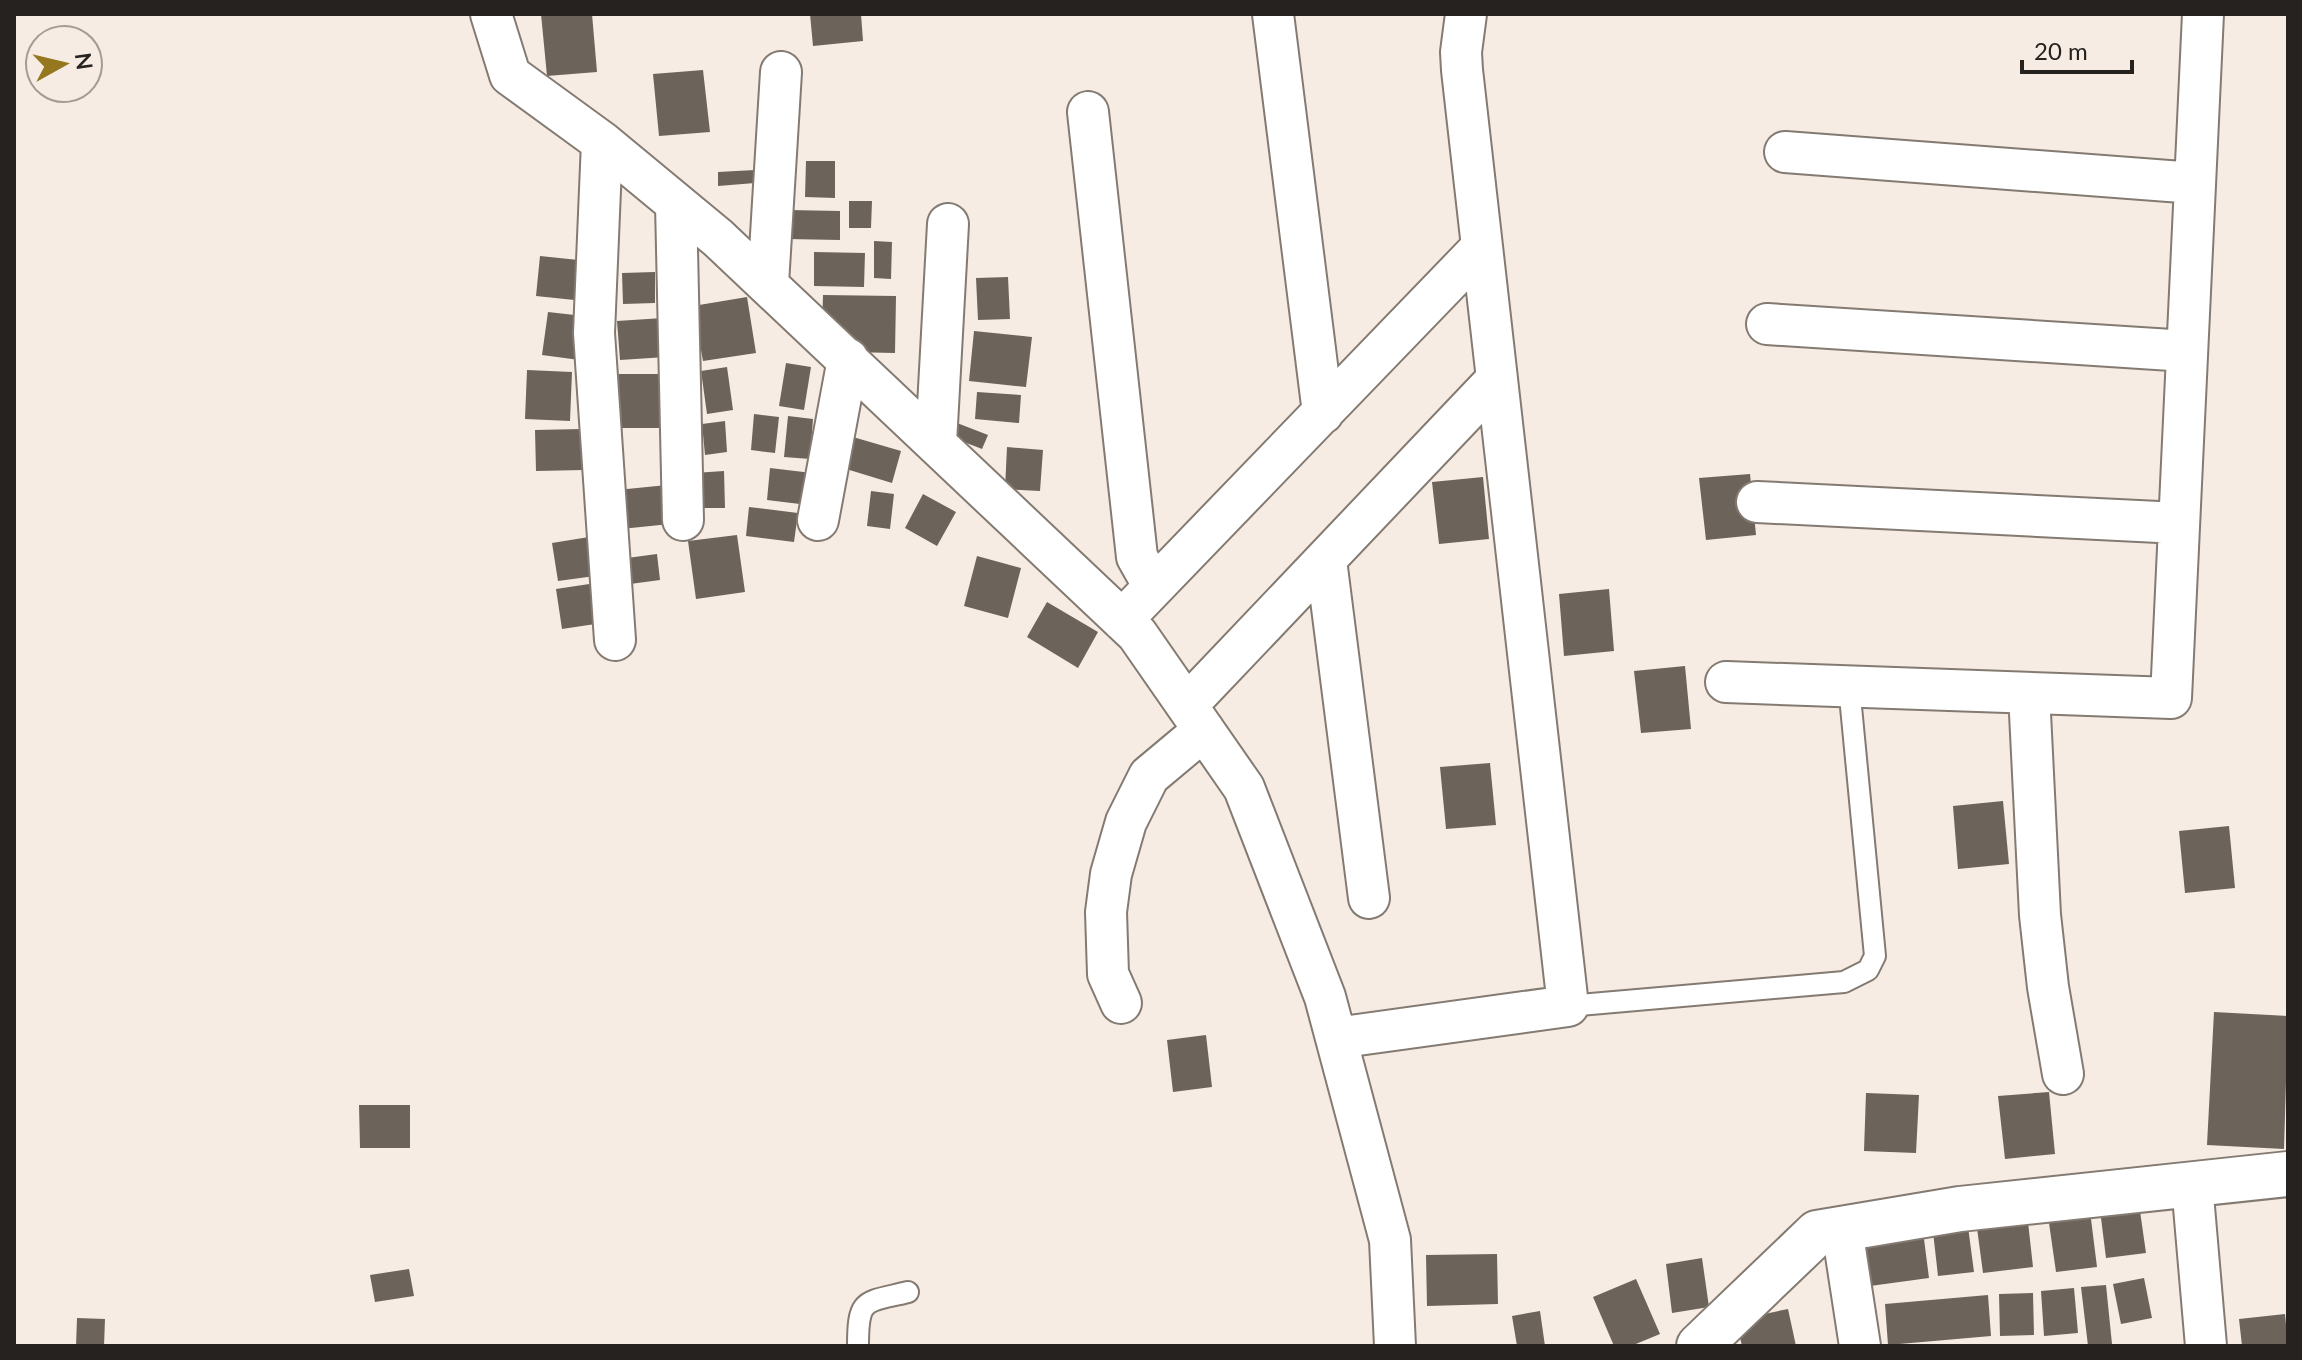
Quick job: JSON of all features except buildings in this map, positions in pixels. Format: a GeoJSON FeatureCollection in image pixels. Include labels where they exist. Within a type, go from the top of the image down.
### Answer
{"type":"FeatureCollection","features":[{"type":"Feature","properties":{"kind":"street"},"geometry":{"type":"LineString","coordinates":[[491,14],[510,75],[602,142],[768,284],[1137,634],[1244,788],[1325,997],[1390,1240],[1395,1346]]}},
{"type":"Feature","properties":{"kind":"street"},"geometry":{"type":"LineString","coordinates":[[1273,14],[1323,413]]}},
{"type":"Feature","properties":{"kind":"street"},"geometry":{"type":"LineString","coordinates":[[1336,1038],[1568,1006],[1462,70],[1466,14]]}},
{"type":"Feature","properties":{"kind":"street"},"geometry":{"type":"LineString","coordinates":[[1726,682],[2171,698],[2203,14]]}},
{"type":"Feature","properties":{"kind":"street"},"geometry":{"type":"LineString","coordinates":[[768,284],[781,72]]}},
{"type":"Feature","properties":{"kind":"street"},"geometry":{"type":"LineString","coordinates":[[1088,112],[1137,557],[1154,587]]}},
{"type":"Feature","properties":{"kind":"street"},"geometry":{"type":"LineString","coordinates":[[602,142],[594,333],[615,640]]}},
{"type":"Feature","properties":{"kind":"street"},"geometry":{"type":"LineString","coordinates":[[1785,152],[2195,183]]}},
{"type":"Feature","properties":{"kind":"street"},"geometry":{"type":"LineString","coordinates":[[676,204],[683,520]]}},
{"type":"Feature","properties":{"kind":"street"},"geometry":{"type":"LineString","coordinates":[[936,443],[948,224]]}},
{"type":"Feature","properties":{"kind":"street"},"geometry":{"type":"LineString","coordinates":[[1122,620],[1482,247]]}},
{"type":"Feature","properties":{"kind":"street"},"geometry":{"type":"LineString","coordinates":[[1767,324],[2187,351]]}},
{"type":"Feature","properties":{"kind":"street"},"geometry":{"type":"LineString","coordinates":[[818,520],[848,359]]}},
{"type":"Feature","properties":{"kind":"street"},"geometry":{"type":"LineString","coordinates":[[1121,1003],[1108,974],[1106,912],[1111,874],[1126,822],[1149,776],[1326,560],[1497,379]]}},
{"type":"Feature","properties":{"kind":"street"},"geometry":{"type":"LineString","coordinates":[[1757,502],[2179,523]]}},
{"type":"Feature","properties":{"kind":"street"},"geometry":{"type":"LineString","coordinates":[[1326,560],[1369,898]]}},
{"type":"Feature","properties":{"kind":"street"},"geometry":{"type":"LineString","coordinates":[[2029,693],[2040,915],[2063,1074]]}},
{"type":"Feature","properties":{"kind":"street"},"geometry":{"type":"LineString","coordinates":[[1699,1346],[1817,1233],[1960,1209],[2288,1174]]}},
{"type":"Feature","properties":{"kind":"street"},"geometry":{"type":"LineString","coordinates":[[2192,1184],[2206,1346]]}},
{"type":"Feature","properties":{"kind":"street"},"geometry":{"type":"LineString","coordinates":[[1842,1229],[1860,1346]]}},
{"type":"Feature","properties":{"kind":"lane"},"geometry":{"type":"LineString","coordinates":[[1568,1006],[1844,982],[1868,970],[1875,956],[1849,686]]}},
{"type":"Feature","properties":{"kind":"lane"},"geometry":{"type":"LineString","coordinates":[[858,1346],[861,1307],[908,1292]]}}]}
